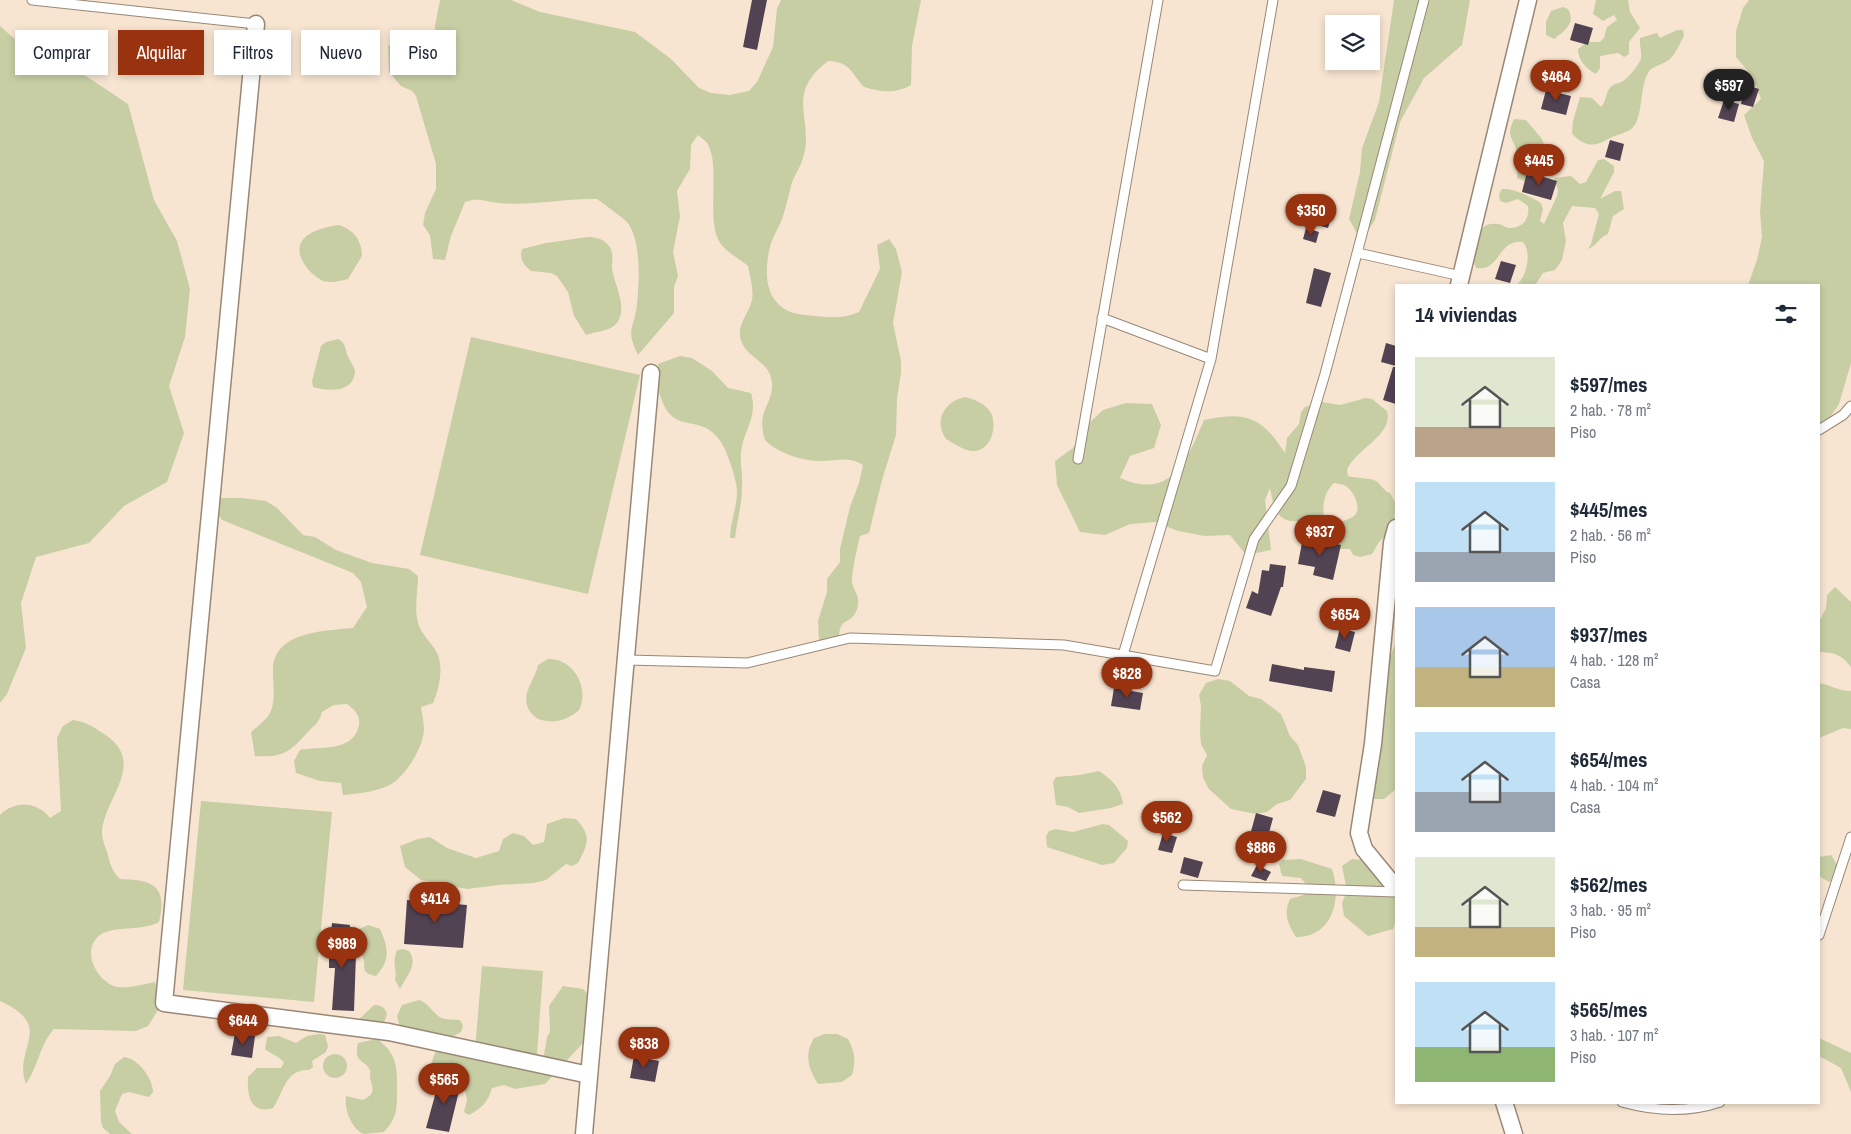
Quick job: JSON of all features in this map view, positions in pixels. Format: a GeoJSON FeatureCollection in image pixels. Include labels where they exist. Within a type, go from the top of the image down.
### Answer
{"type":"FeatureCollection","features":[{"type":"Feature","properties":{"kind":"street"},"geometry":{"type":"LineString","coordinates":[[1460,280],[1528,0]]}},
{"type":"Feature","properties":{"kind":"street"},"geometry":{"type":"LineString","coordinates":[[256,24],[164,1002],[389,1032],[589,1075]]}},
{"type":"Feature","properties":{"kind":"street"},"geometry":{"type":"LineString","coordinates":[[584,1134],[651,373]]}},
{"type":"Feature","properties":{"kind":"street"},"geometry":{"type":"LineString","coordinates":[[1395,532],[1392,544],[1373,744],[1359,833],[1364,849],[1395,889]]}},
{"type":"Feature","properties":{"kind":"street"},"geometry":{"type":"LineString","coordinates":[[1505,1104],[1514,1134]]}},
{"type":"Feature","properties":{"kind":"lane"},"geometry":{"type":"LineString","coordinates":[[32,0],[256,24]]}},
{"type":"Feature","properties":{"kind":"lane"},"geometry":{"type":"LineString","coordinates":[[1078,459],[1158,0]]}},
{"type":"Feature","properties":{"kind":"lane"},"geometry":{"type":"LineString","coordinates":[[1123,656],[1211,359],[1273,0]]}},
{"type":"Feature","properties":{"kind":"lane"},"geometry":{"type":"LineString","coordinates":[[627,660],[747,663],[850,638],[1064,645],[1215,671],[1254,538],[1291,486],[1358,252],[1424,0]]}},
{"type":"Feature","properties":{"kind":"lane"},"geometry":{"type":"LineString","coordinates":[[1358,252],[1460,280]]}},
{"type":"Feature","properties":{"kind":"lane"},"geometry":{"type":"LineString","coordinates":[[1102,318],[1211,359]]}},
{"type":"Feature","properties":{"kind":"lane"},"geometry":{"type":"LineString","coordinates":[[1820,429],[1843,415],[1851,406]]}},
{"type":"Feature","properties":{"kind":"lane"},"geometry":{"type":"LineString","coordinates":[[1820,932],[1851,837]]}},
{"type":"Feature","properties":{"kind":"lane"},"geometry":{"type":"LineString","coordinates":[[1183,885],[1395,890]]}},
{"type":"Feature","properties":{"kind":"lane"},"geometry":{"type":"LineString","coordinates":[[1630,1104],[1652,1110],[1674,1110],[1708,1104]]}},
{"type":"Feature","properties":{"kind":"green space"},"geometry":{"type":"Polygon","coordinates":[[[440,0],[511,0],[540,12],[635,32],[671,59],[699,88],[711,93],[730,95],[749,91],[757,82],[773,47],[777,9],[781,0],[921,0],[912,46],[911,85],[894,91],[864,87],[846,66],[841,63],[828,61],[814,74],[807,86],[804,97],[806,147],[768,255],[767,279],[775,300],[782,307],[792,312],[806,315],[839,317],[859,312],[880,269],[877,245],[889,239],[896,249],[902,272],[893,323],[901,361],[896,435],[882,480],[869,533],[860,536],[852,579],[858,597],[857,609],[852,618],[841,627],[839,640],[819,644],[818,621],[827,592],[827,579],[840,562],[840,549],[863,465],[847,460],[820,461],[798,458],[776,449],[765,440],[762,422],[770,399],[771,377],[764,365],[748,352],[741,340],[741,324],[752,300],[752,283],[748,266],[725,248],[719,241],[715,231],[713,164],[707,143],[698,135],[691,145],[690,169],[677,191],[680,216],[673,252],[678,276],[674,287],[674,313],[638,355],[631,334],[636,313],[638,285],[638,262],[635,240],[627,222],[597,199],[524,204],[478,200],[465,202],[451,236],[445,260],[433,259],[430,235],[423,225],[425,213],[436,189],[436,164],[416,96],[412,91],[401,86],[392,75],[456,75],[456,30],[435,30],[440,0]]]}},
{"type":"Feature","properties":{"kind":"green space"},"geometry":{"type":"Polygon","coordinates":[[[1394,0],[1470,0],[1462,45],[1424,78],[1400,122],[1375,220],[1361,241],[1349,219],[1360,172],[1362,148],[1379,102],[1394,0]]]}},
{"type":"Feature","properties":{"kind":"green space"},"geometry":{"type":"Polygon","coordinates":[[[1596,0],[1628,0],[1630,12],[1640,28],[1629,42],[1629,54],[1624,57],[1618,53],[1600,56],[1600,68],[1596,74],[1583,64],[1579,57],[1578,49],[1587,42],[1600,42],[1604,38],[1607,27],[1617,20],[1614,15],[1603,21],[1593,14],[1596,0]]]}},
{"type":"Feature","properties":{"kind":"green space"},"geometry":{"type":"Polygon","coordinates":[[[1749,0],[1851,0],[1851,363],[1839,404],[1824,426],[1820,427],[1820,284],[1748,284],[1757,260],[1762,237],[1760,212],[1764,161],[1752,138],[1744,115],[1761,99],[1753,77],[1736,57],[1736,31],[1743,8],[1749,0]]]}},
{"type":"Feature","properties":{"kind":"green space"},"geometry":{"type":"Polygon","coordinates":[[[1563,7],[1568,9],[1571,18],[1570,23],[1554,39],[1546,35],[1546,22],[1551,11],[1563,7]]]}},
{"type":"Feature","properties":{"kind":"green space"},"geometry":{"type":"Polygon","coordinates":[[[0,26],[15,39],[15,75],[83,75],[128,104],[154,200],[177,241],[190,289],[185,337],[169,386],[184,433],[167,482],[124,506],[89,543],[36,557],[21,603],[26,648],[7,694],[0,703],[0,26]]]}},
{"type":"Feature","properties":{"kind":"green space"},"geometry":{"type":"Polygon","coordinates":[[[1677,30],[1683,30],[1684,36],[1670,59],[1652,68],[1648,73],[1643,87],[1637,119],[1630,130],[1593,145],[1581,141],[1572,134],[1573,121],[1580,97],[1592,98],[1601,107],[1610,88],[1622,82],[1639,64],[1641,56],[1640,38],[1657,33],[1660,38],[1677,30]]]}},
{"type":"Feature","properties":{"kind":"green space"},"geometry":{"type":"Polygon","coordinates":[[[390,44],[390,73],[389,72],[388,46],[390,44]]]}},
{"type":"Feature","properties":{"kind":"green space"},"geometry":{"type":"Polygon","coordinates":[[[1514,119],[1526,120],[1542,139],[1546,150],[1542,163],[1524,181],[1517,178],[1518,156],[1510,134],[1514,119]]]}},
{"type":"Feature","properties":{"kind":"green space"},"geometry":{"type":"Polygon","coordinates":[[[1604,159],[1614,166],[1614,172],[1600,199],[1615,191],[1621,191],[1624,209],[1613,216],[1608,234],[1588,249],[1599,214],[1595,208],[1572,206],[1563,223],[1566,241],[1562,260],[1555,270],[1543,273],[1536,284],[1518,284],[1526,270],[1528,258],[1523,242],[1515,242],[1508,245],[1490,265],[1484,268],[1476,268],[1473,258],[1474,248],[1479,233],[1483,228],[1489,224],[1499,224],[1508,228],[1518,227],[1525,222],[1528,215],[1528,206],[1518,199],[1506,203],[1500,201],[1499,194],[1502,189],[1517,191],[1541,203],[1543,209],[1540,221],[1544,224],[1557,196],[1558,190],[1554,178],[1571,176],[1580,184],[1586,182],[1598,160],[1604,159]]]}},
{"type":"Feature","properties":{"kind":"green space"},"geometry":{"type":"Polygon","coordinates":[[[338,225],[348,229],[356,236],[362,250],[362,256],[348,279],[327,282],[321,280],[307,268],[299,252],[300,246],[305,238],[318,230],[338,225]]]}},
{"type":"Feature","properties":{"kind":"green space"},"geometry":{"type":"Polygon","coordinates":[[[588,237],[602,240],[611,248],[613,275],[620,297],[621,312],[619,319],[612,327],[586,335],[574,316],[568,292],[557,276],[551,273],[531,271],[524,264],[521,256],[522,249],[546,243],[588,237]]]}},
{"type":"Feature","properties":{"kind":"green space"},"geometry":{"type":"Polygon","coordinates":[[[471,337],[640,375],[588,594],[420,555],[471,337]]]}},
{"type":"Feature","properties":{"kind":"green space"},"geometry":{"type":"Polygon","coordinates":[[[338,339],[343,343],[354,368],[353,379],[349,384],[338,389],[331,390],[313,387],[312,381],[321,346],[326,342],[338,339]]]}},
{"type":"Feature","properties":{"kind":"green space"},"geometry":{"type":"Polygon","coordinates":[[[680,356],[692,358],[712,371],[728,388],[751,393],[753,410],[741,452],[742,493],[735,538],[730,538],[737,489],[733,472],[721,442],[713,433],[705,428],[680,421],[673,417],[666,410],[659,394],[657,381],[658,364],[680,356]]]}},
{"type":"Feature","properties":{"kind":"green space"},"geometry":{"type":"Polygon","coordinates":[[[965,397],[986,407],[993,419],[994,426],[991,438],[988,444],[978,451],[971,451],[958,446],[946,439],[942,432],[941,419],[943,413],[952,403],[965,397]]]}},
{"type":"Feature","properties":{"kind":"green space"},"geometry":{"type":"Polygon","coordinates":[[[1366,398],[1372,399],[1387,411],[1388,420],[1380,435],[1351,462],[1347,470],[1348,476],[1376,481],[1390,493],[1395,502],[1393,529],[1379,542],[1372,554],[1360,557],[1353,555],[1350,549],[1332,549],[1310,535],[1297,521],[1284,519],[1274,506],[1270,488],[1265,500],[1271,550],[1246,555],[1230,535],[1205,536],[1178,531],[1155,522],[1130,524],[1105,535],[1080,532],[1057,485],[1055,461],[1073,448],[1086,426],[1103,410],[1126,403],[1152,404],[1161,425],[1154,448],[1130,456],[1120,478],[1138,484],[1153,484],[1165,480],[1176,472],[1184,462],[1204,420],[1231,416],[1252,420],[1269,431],[1285,453],[1287,438],[1299,424],[1301,412],[1305,407],[1322,402],[1340,405],[1366,398]],[[1334,483],[1326,494],[1324,502],[1324,516],[1336,523],[1355,515],[1358,508],[1354,495],[1345,485],[1334,483]]]}},
{"type":"Feature","properties":{"kind":"green space"},"geometry":{"type":"Polygon","coordinates":[[[219,498],[266,501],[277,508],[303,535],[315,537],[336,550],[372,563],[409,569],[418,576],[416,605],[418,623],[437,653],[440,665],[440,678],[433,703],[421,707],[424,730],[421,744],[404,773],[388,786],[362,793],[343,795],[341,783],[320,781],[296,773],[294,761],[300,750],[341,745],[354,736],[358,729],[359,718],[347,704],[334,705],[322,712],[316,724],[296,745],[285,752],[272,756],[255,756],[251,732],[266,718],[272,708],[274,698],[273,671],[275,658],[281,648],[291,641],[315,632],[353,628],[367,607],[361,582],[353,573],[222,520],[215,510],[219,498]]]}},
{"type":"Feature","properties":{"kind":"green space"},"geometry":{"type":"Polygon","coordinates":[[[1835,587],[1851,602],[1851,667],[1837,655],[1820,652],[1820,620],[1826,608],[1827,595],[1835,587]]]}},
{"type":"Feature","properties":{"kind":"green space"},"geometry":{"type":"Polygon","coordinates":[[[1395,645],[1395,790],[1384,799],[1371,799],[1369,787],[1375,779],[1379,768],[1377,754],[1381,680],[1395,645]]]}},
{"type":"Feature","properties":{"kind":"green space"},"geometry":{"type":"Polygon","coordinates":[[[548,659],[557,660],[572,669],[581,684],[582,702],[579,710],[560,721],[547,721],[537,718],[530,711],[526,701],[528,690],[538,665],[548,659]]]}},
{"type":"Feature","properties":{"kind":"green space"},"geometry":{"type":"Polygon","coordinates":[[[1218,679],[1230,681],[1249,696],[1261,699],[1281,714],[1290,736],[1298,745],[1306,767],[1306,779],[1290,800],[1277,804],[1267,812],[1256,814],[1231,809],[1209,789],[1203,778],[1202,766],[1207,755],[1201,744],[1201,706],[1199,695],[1206,683],[1218,679]]]}},
{"type":"Feature","properties":{"kind":"green space"},"geometry":{"type":"Polygon","coordinates":[[[1820,683],[1851,691],[1851,729],[1843,728],[1820,738],[1820,683]]]}},
{"type":"Feature","properties":{"kind":"green space"},"geometry":{"type":"Polygon","coordinates":[[[73,720],[90,725],[104,734],[117,745],[123,757],[120,781],[104,820],[102,833],[110,863],[120,879],[149,883],[159,892],[161,900],[159,922],[144,927],[112,930],[100,935],[94,941],[91,957],[103,979],[117,987],[131,987],[155,982],[160,1007],[148,1026],[136,1031],[54,1029],[45,1042],[26,1084],[23,1071],[30,1029],[26,1020],[17,1011],[0,1001],[0,815],[12,807],[26,804],[39,808],[50,818],[61,811],[57,738],[63,726],[73,720]]]}},
{"type":"Feature","properties":{"kind":"green space"},"geometry":{"type":"Polygon","coordinates":[[[1099,771],[1115,784],[1123,804],[1111,808],[1079,813],[1068,807],[1056,805],[1053,782],[1056,777],[1099,771]]]}},
{"type":"Feature","properties":{"kind":"green space"},"geometry":{"type":"Polygon","coordinates":[[[201,801],[332,812],[314,1002],[183,990],[201,801]]]}},
{"type":"Feature","properties":{"kind":"green space"},"geometry":{"type":"Polygon","coordinates":[[[564,818],[576,819],[581,825],[586,835],[586,845],[578,863],[572,866],[566,864],[546,880],[534,883],[467,889],[421,880],[405,867],[400,846],[418,839],[430,837],[447,848],[476,858],[499,851],[503,839],[513,833],[524,836],[533,845],[544,842],[547,824],[564,818]]]}},
{"type":"Feature","properties":{"kind":"green space"},"geometry":{"type":"Polygon","coordinates":[[[1103,824],[1109,825],[1128,841],[1127,848],[1114,863],[1102,865],[1047,847],[1046,836],[1049,831],[1055,829],[1073,832],[1103,824]]]}},
{"type":"Feature","properties":{"kind":"green space"},"geometry":{"type":"Polygon","coordinates":[[[1831,855],[1838,866],[1835,878],[1829,882],[1820,877],[1820,857],[1831,855]]]}},
{"type":"Feature","properties":{"kind":"green space"},"geometry":{"type":"Polygon","coordinates":[[[1301,859],[1332,869],[1336,892],[1332,914],[1326,924],[1319,931],[1309,936],[1296,937],[1287,919],[1288,904],[1290,899],[1307,894],[1309,888],[1301,878],[1282,876],[1279,864],[1283,860],[1301,859]]]}},
{"type":"Feature","properties":{"kind":"green space"},"geometry":{"type":"Polygon","coordinates":[[[1352,859],[1364,860],[1395,892],[1395,923],[1393,929],[1368,936],[1344,916],[1342,903],[1347,891],[1342,866],[1352,859]]]}},
{"type":"Feature","properties":{"kind":"green space"},"geometry":{"type":"Polygon","coordinates":[[[368,925],[380,929],[387,954],[384,965],[376,976],[365,971],[364,959],[353,941],[357,930],[368,925]]]}},
{"type":"Feature","properties":{"kind":"green space"},"geometry":{"type":"Polygon","coordinates":[[[397,950],[409,951],[413,961],[400,989],[395,980],[395,960],[397,950]]]}},
{"type":"Feature","properties":{"kind":"green space"},"geometry":{"type":"Polygon","coordinates":[[[482,966],[543,971],[537,1055],[475,1050],[482,966]]]}},
{"type":"Feature","properties":{"kind":"green space"},"geometry":{"type":"Polygon","coordinates":[[[563,986],[583,989],[588,994],[592,1006],[583,1043],[545,1084],[515,1089],[504,1085],[492,1088],[489,1097],[478,1110],[469,1115],[464,1112],[467,1100],[463,1082],[453,1075],[440,1077],[435,1076],[433,1073],[433,1058],[437,1050],[440,1047],[538,1059],[544,1055],[547,1037],[550,1032],[549,1006],[563,986]]]}},
{"type":"Feature","properties":{"kind":"green space"},"geometry":{"type":"Polygon","coordinates":[[[419,1000],[427,1004],[439,1017],[460,1020],[463,1026],[461,1032],[450,1038],[400,1028],[397,1016],[402,1005],[419,1000]]]}},
{"type":"Feature","properties":{"kind":"green space"},"geometry":{"type":"Polygon","coordinates":[[[374,1005],[382,1007],[387,1014],[383,1026],[356,1022],[374,1005]]]}},
{"type":"Feature","properties":{"kind":"green space"},"geometry":{"type":"Polygon","coordinates":[[[825,1034],[837,1034],[848,1039],[852,1048],[854,1065],[852,1075],[842,1082],[818,1084],[810,1067],[808,1056],[811,1044],[814,1038],[825,1034]]]}},
{"type":"Feature","properties":{"kind":"green space"},"geometry":{"type":"Polygon","coordinates":[[[325,1035],[328,1046],[326,1052],[312,1061],[313,1067],[309,1070],[295,1073],[290,1077],[273,1108],[259,1109],[255,1106],[249,1097],[248,1077],[257,1068],[281,1068],[284,1063],[280,1058],[265,1049],[267,1037],[279,1036],[296,1043],[307,1036],[325,1035]]]}},
{"type":"Feature","properties":{"kind":"green space"},"geometry":{"type":"Polygon","coordinates":[[[1820,1038],[1851,1053],[1851,1092],[1841,1068],[1820,1057],[1820,1038]]]}},
{"type":"Feature","properties":{"kind":"green space"},"geometry":{"type":"Polygon","coordinates":[[[377,1039],[389,1051],[395,1064],[397,1078],[396,1110],[391,1123],[384,1132],[364,1134],[355,1128],[349,1118],[346,1096],[363,1100],[372,1093],[370,1071],[358,1058],[357,1050],[358,1043],[377,1039]]]}},
{"type":"Feature","properties":{"kind":"green space"},"geometry":{"type":"Polygon","coordinates":[[[330,1054],[340,1054],[347,1061],[347,1071],[340,1078],[330,1078],[323,1071],[323,1061],[330,1054]]]}},
{"type":"Feature","properties":{"kind":"green space"},"geometry":{"type":"Polygon","coordinates":[[[124,1057],[134,1061],[144,1070],[148,1075],[153,1092],[149,1097],[129,1092],[122,1094],[115,1111],[119,1122],[132,1134],[110,1134],[103,1128],[101,1122],[100,1091],[115,1064],[124,1057]]]}},
{"type":"Feature","properties":{"kind":"building"},"geometry":{"type":"Polygon","coordinates":[[[752,0],[767,0],[757,50],[743,47],[752,0]]]}},
{"type":"Feature","properties":{"kind":"building"},"geometry":{"type":"Polygon","coordinates":[[[1575,23],[1593,28],[1588,45],[1570,40],[1575,23]]]}},
{"type":"Feature","properties":{"kind":"building"},"geometry":{"type":"Polygon","coordinates":[[[1746,85],[1759,89],[1753,107],[1741,104],[1746,85]]]}},
{"type":"Feature","properties":{"kind":"building"},"geometry":{"type":"Polygon","coordinates":[[[1546,90],[1571,96],[1566,115],[1541,109],[1546,90]]]}},
{"type":"Feature","properties":{"kind":"building"},"geometry":{"type":"Polygon","coordinates":[[[1724,100],[1739,104],[1734,122],[1718,118],[1724,100]]]}},
{"type":"Feature","properties":{"kind":"building"},"geometry":{"type":"Polygon","coordinates":[[[1610,140],[1624,144],[1620,161],[1605,157],[1610,140]]]}},
{"type":"Feature","properties":{"kind":"building"},"geometry":{"type":"Polygon","coordinates":[[[1527,172],[1557,181],[1551,200],[1522,192],[1527,172]]]}},
{"type":"Feature","properties":{"kind":"building"},"geometry":{"type":"Polygon","coordinates":[[[1321,208],[1333,211],[1328,228],[1317,225],[1321,208]]]}},
{"type":"Feature","properties":{"kind":"building"},"geometry":{"type":"Polygon","coordinates":[[[1306,228],[1319,232],[1316,243],[1303,239],[1306,228]]]}},
{"type":"Feature","properties":{"kind":"building"},"geometry":{"type":"Polygon","coordinates":[[[1501,261],[1516,265],[1510,283],[1495,279],[1501,261]]]}},
{"type":"Feature","properties":{"kind":"building"},"geometry":{"type":"Polygon","coordinates":[[[1314,268],[1331,273],[1321,307],[1306,303],[1314,268]]]}},
{"type":"Feature","properties":{"kind":"building"},"geometry":{"type":"Polygon","coordinates":[[[1386,343],[1395,346],[1395,366],[1381,362],[1386,343]]]}},
{"type":"Feature","properties":{"kind":"building"},"geometry":{"type":"Polygon","coordinates":[[[1393,367],[1395,367],[1395,404],[1383,400],[1393,367]]]}},
{"type":"Feature","properties":{"kind":"building"},"geometry":{"type":"Polygon","coordinates":[[[1303,537],[1341,545],[1333,580],[1313,575],[1315,567],[1298,564],[1303,537]]]}},
{"type":"Feature","properties":{"kind":"building"},"geometry":{"type":"Polygon","coordinates":[[[1270,564],[1286,566],[1283,587],[1281,587],[1271,616],[1246,608],[1252,591],[1258,594],[1262,570],[1269,571],[1270,564]]]}},
{"type":"Feature","properties":{"kind":"building"},"geometry":{"type":"Polygon","coordinates":[[[1340,628],[1355,632],[1350,652],[1335,648],[1340,628]]]}},
{"type":"Feature","properties":{"kind":"building"},"geometry":{"type":"Polygon","coordinates":[[[1272,664],[1304,670],[1304,667],[1335,671],[1332,692],[1269,681],[1272,664]]]}},
{"type":"Feature","properties":{"kind":"building"},"geometry":{"type":"Polygon","coordinates":[[[1114,688],[1143,693],[1140,710],[1111,706],[1114,688]]]}},
{"type":"Feature","properties":{"kind":"building"},"geometry":{"type":"Polygon","coordinates":[[[1323,790],[1341,795],[1335,817],[1316,812],[1323,790]]]}},
{"type":"Feature","properties":{"kind":"building"},"geometry":{"type":"Polygon","coordinates":[[[1256,813],[1273,818],[1267,840],[1250,835],[1256,813]]]}},
{"type":"Feature","properties":{"kind":"building"},"geometry":{"type":"Polygon","coordinates":[[[1163,833],[1177,837],[1172,853],[1158,850],[1163,833]]]}},
{"type":"Feature","properties":{"kind":"building"},"geometry":{"type":"Polygon","coordinates":[[[1184,857],[1203,862],[1198,878],[1180,873],[1184,857]]]}},
{"type":"Feature","properties":{"kind":"building"},"geometry":{"type":"Polygon","coordinates":[[[1257,865],[1271,872],[1266,881],[1251,876],[1257,865]]]}},
{"type":"Feature","properties":{"kind":"building"},"geometry":{"type":"Polygon","coordinates":[[[407,900],[467,905],[463,948],[404,944],[407,900]]]}},
{"type":"Feature","properties":{"kind":"building"},"geometry":{"type":"Polygon","coordinates":[[[332,923],[350,925],[347,954],[356,954],[354,1011],[332,1010],[335,968],[329,968],[329,951],[332,923]]]}},
{"type":"Feature","properties":{"kind":"building"},"geometry":{"type":"Polygon","coordinates":[[[235,1033],[255,1036],[252,1058],[231,1055],[235,1033]]]}},
{"type":"Feature","properties":{"kind":"building"},"geometry":{"type":"Polygon","coordinates":[[[634,1056],[659,1061],[655,1082],[630,1078],[634,1056]]]}},
{"type":"Feature","properties":{"kind":"building"},"geometry":{"type":"Polygon","coordinates":[[[440,1077],[461,1083],[449,1132],[426,1128],[440,1077]]]}}]}
